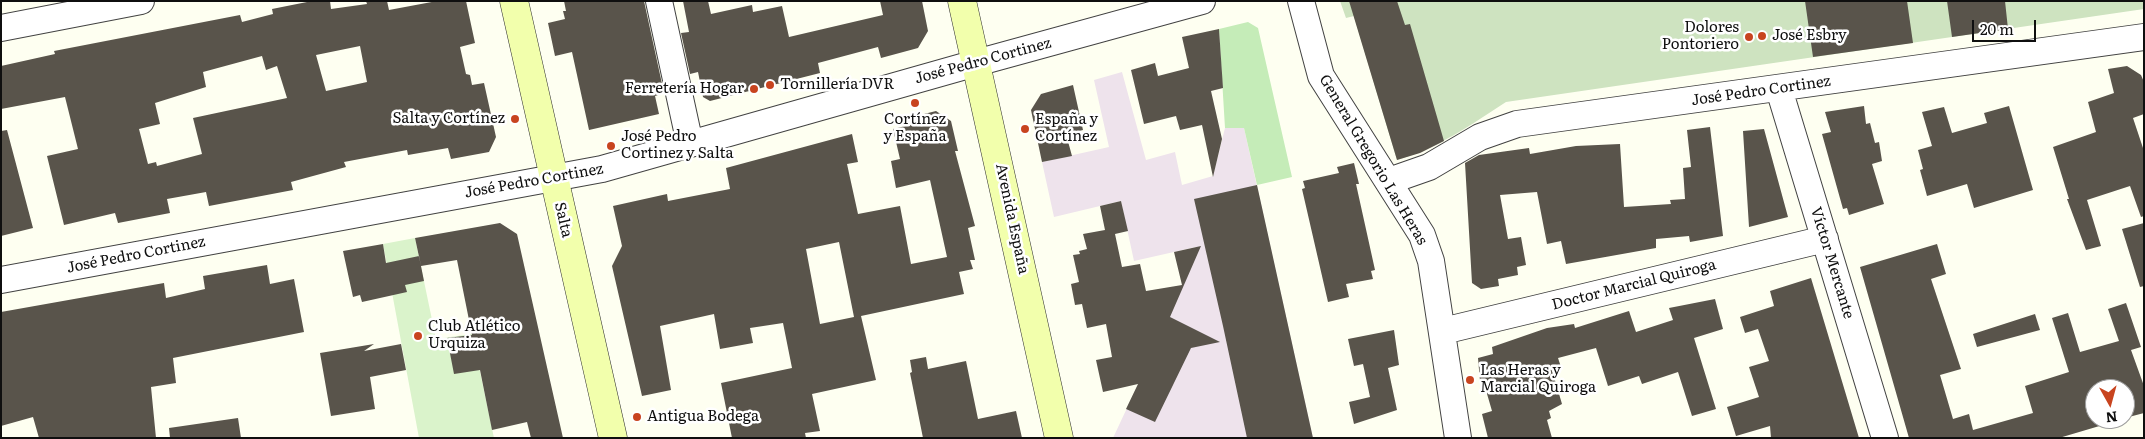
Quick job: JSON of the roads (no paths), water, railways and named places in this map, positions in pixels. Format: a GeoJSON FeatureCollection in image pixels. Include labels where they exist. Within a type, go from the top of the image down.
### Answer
{"type":"FeatureCollection","features":[{"type":"Feature","properties":{"kind":"main road","name":"Salta"},"geometry":{"type":"LineString","coordinates":[[514,1],[613,438]]}},
{"type":"Feature","properties":{"kind":"main road","name":"Avenida España"},"geometry":{"type":"LineString","coordinates":[[962,1],[1059,438]]}},
{"type":"Feature","properties":{"kind":"street"},"geometry":{"type":"LineString","coordinates":[[1,28],[141,1]]}},
{"type":"Feature","properties":{"kind":"street"},"geometry":{"type":"LineString","coordinates":[[659,1],[690,144]]}},
{"type":"Feature","properties":{"kind":"street","name":"José Pedro Cortinez"},"geometry":{"type":"LineString","coordinates":[[1,280],[602,169],[1202,1]]}},
{"type":"Feature","properties":{"kind":"street","name":"General Gregorio Las Heras"},"geometry":{"type":"LineString","coordinates":[[1301,1],[1321,76],[1422,235],[1432,261],[1458,438]]}},
{"type":"Feature","properties":{"kind":"street","name":"José Pedro Cortinez"},"geometry":{"type":"LineString","coordinates":[[1389,181],[1429,166],[1480,137],[1517,124],[2144,37]]}},
{"type":"Feature","properties":{"kind":"street","name":"Víctor Mercante"},"geometry":{"type":"LineString","coordinates":[[1779,89],[1885,438]]}},
{"type":"Feature","properties":{"kind":"street","name":"Doctor Marcial Quiroga"},"geometry":{"type":"LineString","coordinates":[[1443,331],[1825,239]]}},
{"type":"Feature","properties":{"kind":"place","name":"José Esbry"},"geometry":{"type":"Point","coordinates":[1762,36]}},
{"type":"Feature","properties":{"kind":"place","name":"Dolores Pontoriero"},"geometry":{"type":"Point","coordinates":[1749,37]}},
{"type":"Feature","properties":{"kind":"place","name":"Tornillería DVR"},"geometry":{"type":"Point","coordinates":[770,85]}},
{"type":"Feature","properties":{"kind":"place","name":"Ferretería Hogar"},"geometry":{"type":"Point","coordinates":[754,89]}},
{"type":"Feature","properties":{"kind":"place","name":"Cortínez y España"},"geometry":{"type":"Point","coordinates":[915,103]}},
{"type":"Feature","properties":{"kind":"place","name":"Salta y Cortínez"},"geometry":{"type":"Point","coordinates":[515,119]}},
{"type":"Feature","properties":{"kind":"place","name":"España y Cortínez"},"geometry":{"type":"Point","coordinates":[1025,129]}},
{"type":"Feature","properties":{"kind":"place","name":"José Pedro Cortinez y Salta"},"geometry":{"type":"Point","coordinates":[611,146]}},
{"type":"Feature","properties":{"kind":"place","name":"Club Atlético Urquiza"},"geometry":{"type":"Point","coordinates":[418,336]}},
{"type":"Feature","properties":{"kind":"place","name":"Las Heras y Marcial Quiroga"},"geometry":{"type":"Point","coordinates":[1470,380]}},
{"type":"Feature","properties":{"kind":"place","name":"Antigua Bodega"},"geometry":{"type":"Point","coordinates":[637,417]}}]}
